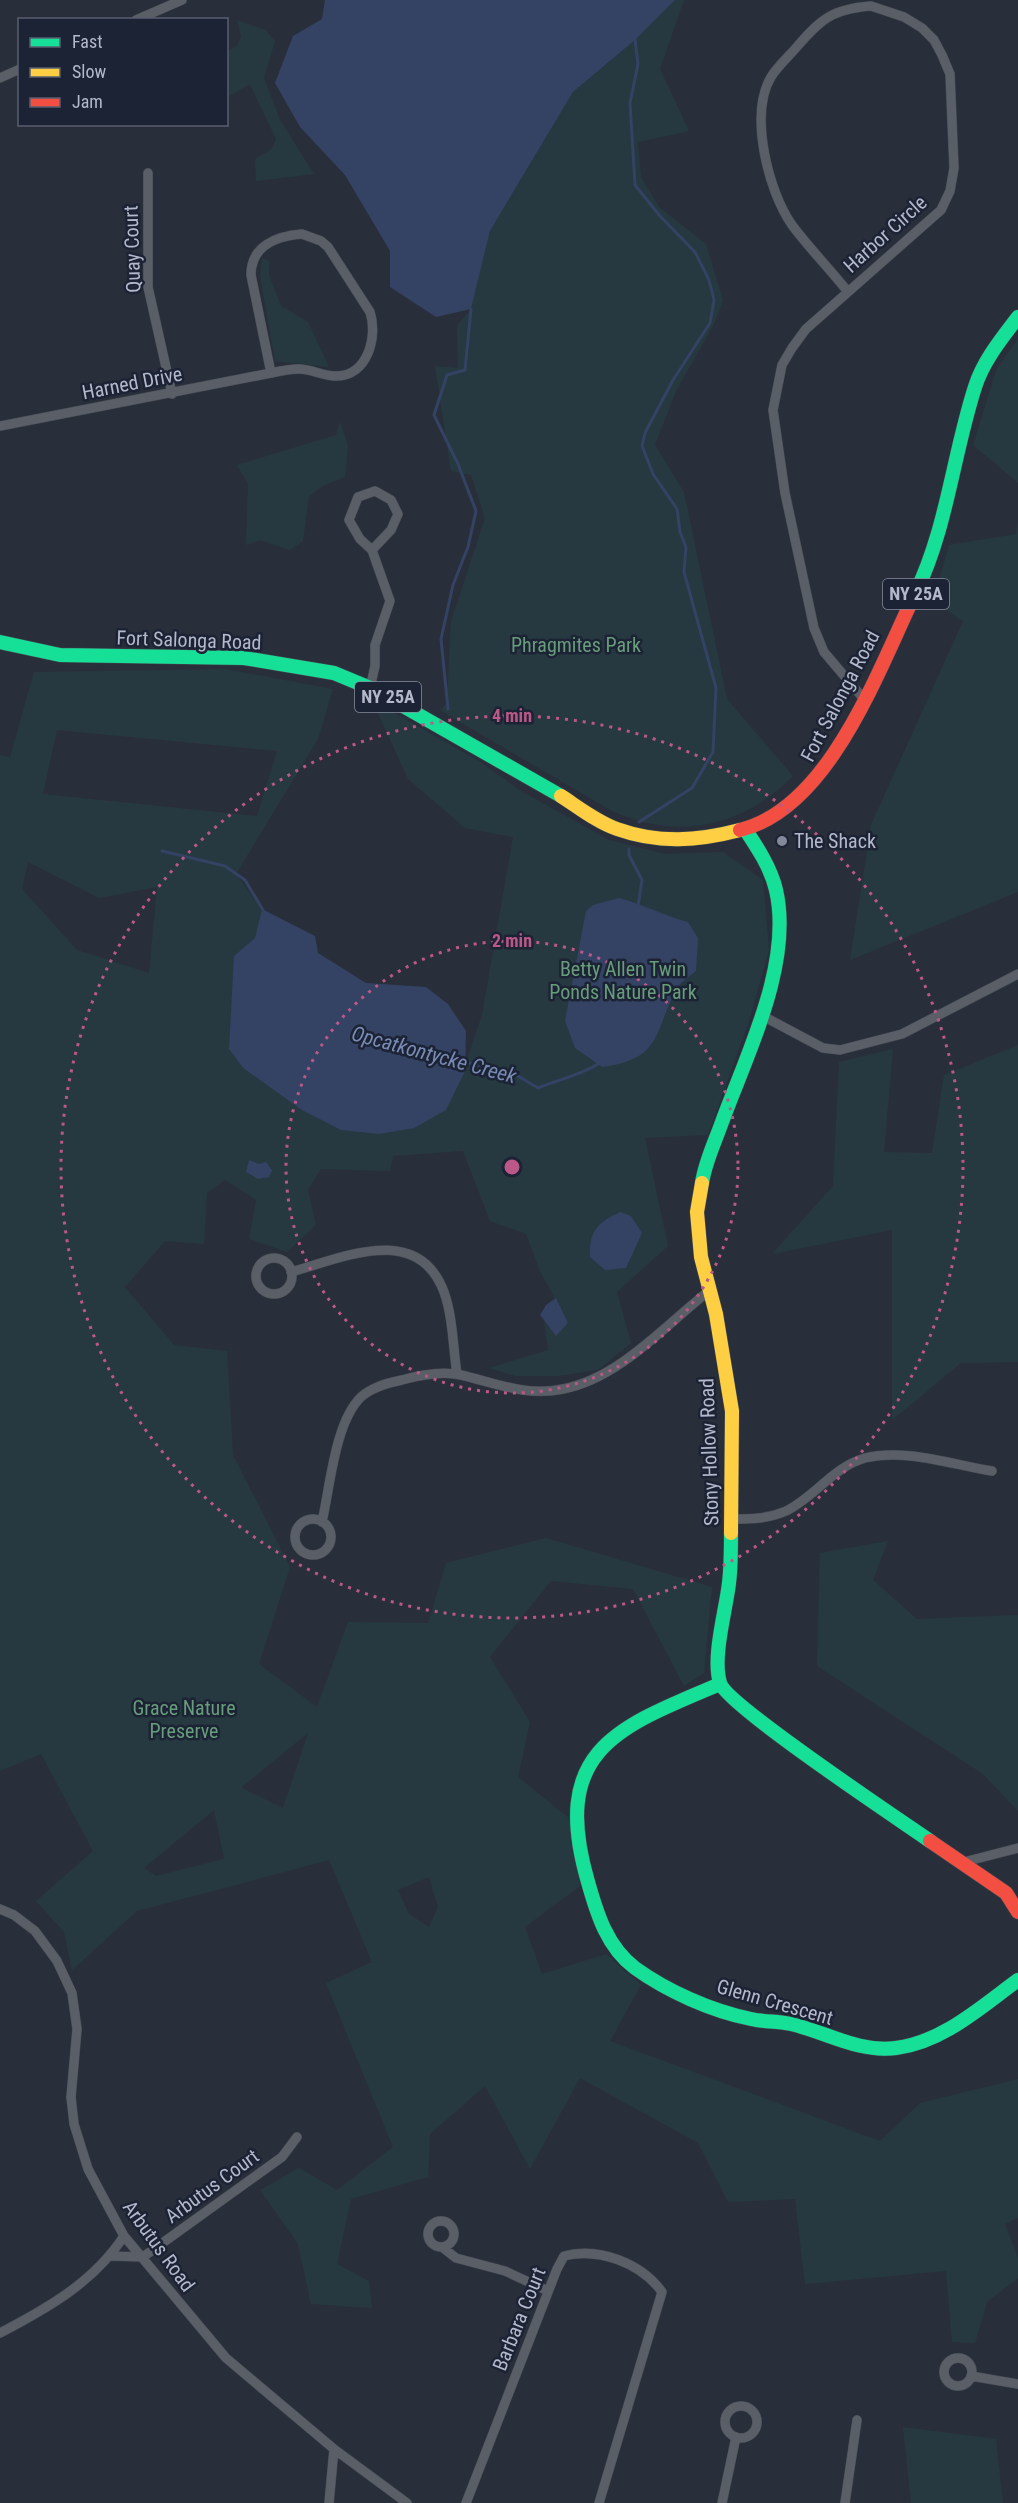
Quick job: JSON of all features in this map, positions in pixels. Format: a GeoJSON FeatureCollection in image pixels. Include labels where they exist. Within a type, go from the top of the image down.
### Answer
{"type":"FeatureCollection","features":[{"type":"Feature","properties":{"kind":"street"},"geometry":{"type":"LineString","coordinates":[[141,18],[182,0]]}},
{"type":"Feature","properties":{"kind":"street","name":"Harbor Circle"},"geometry":{"type":"LineString","coordinates":[[848,292],[792,224],[781,203],[761,133],[761,110],[772,76],[816,23],[835,12],[871,6],[904,17],[922,28],[934,40],[942,55],[950,74],[954,168],[950,191],[941,210],[927,225],[806,329],[782,364],[773,410],[785,493],[814,628],[824,652],[863,698]]}},
{"type":"Feature","properties":{"kind":"street"},"geometry":{"type":"LineString","coordinates":[[0,78],[18,70]]}},
{"type":"Feature","properties":{"kind":"street","name":"Quay Court"},"geometry":{"type":"LineString","coordinates":[[148,173],[148,287],[172,394]]}},
{"type":"Feature","properties":{"kind":"street","name":"Harned Drive"},"geometry":{"type":"LineString","coordinates":[[0,426],[271,373],[300,369],[336,376],[346,375],[364,361],[369,352],[374,324],[370,312],[328,248],[312,237],[291,235],[276,240],[262,246],[251,262],[251,275],[271,373]]}},
{"type":"Feature","properties":{"kind":"street","name":"Fort Salonga Road"},"geometry":{"type":"LineString","coordinates":[[0,642],[60,655],[244,658],[334,673],[370,688],[463,738],[616,829],[668,840],[701,840],[745,829],[790,806],[816,780],[848,730],[923,578],[951,486],[975,385],[996,346],[1018,317]]}},
{"type":"Feature","properties":{"kind":"street"},"geometry":{"type":"LineString","coordinates":[[370,688],[375,666],[375,645],[390,601],[372,550],[360,539],[349,520],[358,497],[375,491],[391,500],[398,514],[391,530],[372,550]]}},
{"type":"Feature","properties":{"kind":"street","name":"Stony Hollow Road"},"geometry":{"type":"LineString","coordinates":[[720,1684],[718,1661],[729,1582],[732,1519],[732,1411],[724,1353],[698,1231],[697,1212],[703,1174],[761,1016],[777,959],[780,928],[776,889],[761,854],[745,829]]}},
{"type":"Feature","properties":{"kind":"street"},"geometry":{"type":"LineString","coordinates":[[761,1016],[823,1048],[840,1050],[902,1034],[1018,975]]}},
{"type":"Feature","properties":{"kind":"street"},"geometry":{"type":"LineString","coordinates":[[291,1272],[379,1249],[396,1249],[415,1256],[438,1280],[445,1294],[457,1374]]}},
{"type":"Feature","properties":{"kind":"street"},"geometry":{"type":"LineString","coordinates":[[322,1522],[342,1428],[350,1410],[361,1397],[378,1386],[409,1378],[457,1374],[520,1391],[541,1392],[564,1389],[609,1370],[709,1291]]}},
{"type":"Feature","properties":{"kind":"street"},"geometry":{"type":"LineString","coordinates":[[732,1519],[761,1519],[786,1510],[827,1478],[865,1458],[902,1456],[992,1471]]}},
{"type":"Feature","properties":{"kind":"street"},"geometry":{"type":"LineString","coordinates":[[720,1684],[737,1702],[840,1779],[1006,1893],[1018,1912]]}},
{"type":"Feature","properties":{"kind":"street","name":"Glenn Crescent"},"geometry":{"type":"LineString","coordinates":[[720,1684],[655,1713],[607,1741],[587,1768],[581,1782],[576,1821],[585,1872],[604,1928],[614,1947],[625,1960],[681,1992],[722,2011],[752,2019],[793,2024],[858,2046],[875,2048],[895,2048],[944,2034],[1018,1980]]}},
{"type":"Feature","properties":{"kind":"street"},"geometry":{"type":"LineString","coordinates":[[964,1862],[1018,1848]]}},
{"type":"Feature","properties":{"kind":"street","name":"Arbutus Road"},"geometry":{"type":"LineString","coordinates":[[0,1909],[14,1915],[35,1931],[57,1961],[72,1993],[77,2029],[71,2097],[74,2124],[88,2169],[124,2236],[226,2358],[334,2449],[407,2503]]}},
{"type":"Feature","properties":{"kind":"street","name":"Arbutus Court"},"geometry":{"type":"LineString","coordinates":[[143,2257],[282,2157],[297,2137]]}},
{"type":"Feature","properties":{"kind":"street"},"geometry":{"type":"LineString","coordinates":[[0,2333],[68,2294],[111,2256],[124,2236]]}},
{"type":"Feature","properties":{"kind":"street"},"geometry":{"type":"LineString","coordinates":[[442,2247],[456,2258],[495,2268],[548,2291]]}},
{"type":"Feature","properties":{"kind":"street","name":"Barbara Court"},"geometry":{"type":"LineString","coordinates":[[466,2503],[548,2291],[564,2256],[576,2253],[593,2254],[627,2263],[654,2280],[662,2292],[599,2503]]}},
{"type":"Feature","properties":{"kind":"street"},"geometry":{"type":"LineString","coordinates":[[111,2256],[143,2257]]}},
{"type":"Feature","properties":{"kind":"street"},"geometry":{"type":"LineString","coordinates":[[971,2376],[1018,2384]]}},
{"type":"Feature","properties":{"kind":"street"},"geometry":{"type":"LineString","coordinates":[[845,2503],[857,2420]]}},
{"type":"Feature","properties":{"kind":"street"},"geometry":{"type":"LineString","coordinates":[[722,2503],[736,2437]]}},
{"type":"Feature","properties":{"kind":"street"},"geometry":{"type":"LineString","coordinates":[[329,2503],[334,2449]]}},
{"type":"Feature","properties":{"kind":"green space","name":"Phragmites Park"},"geometry":{"type":"Polygon","coordinates":[[[675,0],[684,0],[660,69],[689,131],[638,142],[641,177],[659,207],[706,244],[723,301],[713,326],[676,391],[655,445],[684,492],[727,699],[793,776],[753,807],[708,824],[685,827],[637,820],[612,811],[441,711],[447,701],[451,622],[485,518],[471,475],[451,471],[435,366],[458,368],[457,325],[471,309],[490,231],[573,92],[635,40],[675,0]]]}},
{"type":"Feature","properties":{"kind":"green space"},"geometry":{"type":"Polygon","coordinates":[[[237,20],[265,30],[275,41],[264,78],[280,120],[314,174],[256,181],[255,159],[271,150],[276,139],[250,84],[228,96],[228,50],[237,46],[241,36],[237,20]]]}},
{"type":"Feature","properties":{"kind":"green space"},"geometry":{"type":"Polygon","coordinates":[[[262,258],[269,261],[269,275],[281,306],[308,322],[329,367],[275,361],[260,276],[262,258]]]}},
{"type":"Feature","properties":{"kind":"green space"},"geometry":{"type":"Polygon","coordinates":[[[1018,339],[1018,483],[973,445],[997,368],[1018,339]]]}},
{"type":"Feature","properties":{"kind":"green space"},"geometry":{"type":"Polygon","coordinates":[[[340,421],[348,446],[345,477],[323,486],[309,496],[303,541],[290,550],[260,540],[246,545],[248,484],[237,465],[336,435],[340,421]]]}},
{"type":"Feature","properties":{"kind":"green space"},"geometry":{"type":"Polygon","coordinates":[[[1018,518],[1018,892],[850,960],[871,825],[963,621],[933,601],[949,545],[1016,534],[1018,518]]]}},
{"type":"Feature","properties":{"kind":"green space"},"geometry":{"type":"Polygon","coordinates":[[[225,669],[333,689],[318,739],[236,874],[262,909],[229,1049],[243,1068],[267,1085],[465,1071],[482,1015],[513,837],[465,828],[408,779],[372,700],[482,763],[521,791],[609,840],[665,854],[723,852],[763,880],[769,950],[750,1018],[708,1135],[645,1138],[668,1246],[617,1292],[631,1343],[598,1370],[557,1376],[515,1376],[489,1368],[548,1350],[544,1321],[556,1335],[568,1323],[540,1271],[526,1234],[490,1221],[463,1151],[393,1156],[390,1171],[321,1169],[308,1190],[316,1225],[287,1252],[249,1239],[256,1200],[225,1180],[207,1193],[204,1244],[165,1241],[125,1287],[174,1345],[227,1351],[233,1455],[290,1567],[259,1664],[317,1707],[348,1622],[428,1623],[446,1563],[546,1538],[712,1587],[704,1673],[684,1686],[633,1589],[551,1581],[490,1657],[530,1722],[518,1777],[569,1818],[580,1886],[525,1927],[542,1974],[606,1954],[641,1985],[610,2041],[880,2141],[920,2103],[1018,2079],[1018,2218],[1005,2224],[1018,2258],[1018,2278],[987,2302],[975,2343],[952,2342],[946,2271],[805,2284],[795,2199],[728,2202],[698,2143],[580,2078],[530,2169],[485,2086],[430,2134],[428,2177],[351,2199],[337,2264],[369,2281],[372,2308],[311,2304],[298,2244],[260,2190],[299,2168],[337,2190],[393,2147],[326,1983],[372,1962],[329,1860],[137,1911],[72,1970],[64,1932],[36,1901],[93,1851],[41,1754],[0,1771],[0,755],[10,757],[34,672],[225,669]],[[57,730],[43,794],[257,816],[277,751],[57,730]],[[28,862],[22,889],[77,950],[149,973],[157,887],[99,898],[28,862]],[[308,1733],[242,1787],[283,1808],[308,1733]],[[214,1810],[144,1868],[156,1876],[224,1859],[214,1810]],[[429,1877],[398,1890],[409,1914],[429,1927],[438,1907],[429,1877]]]}},
{"type":"Feature","properties":{"kind":"green space"},"geometry":{"type":"Polygon","coordinates":[[[1018,1045],[1018,1362],[961,1363],[892,1420],[892,1230],[772,1254],[833,1186],[839,1062],[893,1049],[884,1152],[932,1153],[944,1075],[1018,1045]]]}},
{"type":"Feature","properties":{"kind":"green space"},"geometry":{"type":"Polygon","coordinates":[[[888,1541],[873,1580],[917,1619],[1018,1615],[1018,1811],[983,1774],[817,1666],[820,1553],[888,1541]]]}},
{"type":"Feature","properties":{"kind":"green space"},"geometry":{"type":"Polygon","coordinates":[[[903,2427],[996,2439],[1003,2503],[911,2503],[903,2427]]]}},
{"type":"Feature","properties":{"kind":"water"},"geometry":{"type":"Polygon","coordinates":[[[325,0],[675,0],[635,40],[573,92],[490,231],[471,309],[436,317],[390,287],[390,251],[345,175],[300,127],[275,83],[293,36],[322,19],[325,0]]]}},
{"type":"Feature","properties":{"kind":"water"},"geometry":{"type":"Polygon","coordinates":[[[619,898],[688,922],[698,938],[696,971],[677,987],[658,1032],[646,1051],[636,1058],[602,1067],[575,1048],[565,1021],[586,911],[593,905],[619,898]]]}},
{"type":"Feature","properties":{"kind":"water"},"geometry":{"type":"Polygon","coordinates":[[[262,909],[315,936],[318,953],[366,983],[426,987],[448,1004],[466,1031],[465,1071],[446,1110],[414,1128],[379,1134],[341,1130],[302,1110],[243,1068],[229,1049],[234,956],[255,938],[262,909]]]}},
{"type":"Feature","properties":{"kind":"water"},"geometry":{"type":"Polygon","coordinates":[[[249,1160],[259,1164],[266,1162],[272,1170],[269,1177],[258,1179],[246,1172],[249,1160]]]}},
{"type":"Feature","properties":{"kind":"water"},"geometry":{"type":"Polygon","coordinates":[[[620,1212],[631,1216],[642,1233],[626,1268],[605,1270],[590,1257],[591,1241],[600,1224],[620,1212]]]}},
{"type":"Feature","properties":{"kind":"water"},"geometry":{"type":"Polygon","coordinates":[[[556,1298],[568,1323],[556,1336],[540,1315],[546,1305],[556,1298]]]}},
{"type":"Feature","properties":{"kind":"waterway","name":"Opcatkontycke Creek"},"geometry":{"type":"LineString","coordinates":[[635,40],[638,64],[630,103],[635,185],[660,216],[695,252],[709,280],[714,300],[710,323],[673,380],[645,433],[642,446],[653,474],[677,509],[680,532],[686,547],[684,572],[716,688],[713,752],[692,788],[639,822]]}},
{"type":"Feature","properties":{"kind":"waterway"},"geometry":{"type":"LineString","coordinates":[[448,709],[441,639],[453,585],[468,547],[476,511],[458,464],[434,415],[447,375],[465,370],[471,309]]}},
{"type":"Feature","properties":{"kind":"waterway","name":"Opcatkontycke Creek"},"geometry":{"type":"LineString","coordinates":[[629,849],[629,855],[642,880],[638,906]]}},
{"type":"Feature","properties":{"kind":"waterway","name":"Opcatkontycke Creek"},"geometry":{"type":"LineString","coordinates":[[162,851],[225,866],[245,880],[263,910]]}},
{"type":"Feature","properties":{"kind":"waterway","name":"Opcatkontycke Creek"},"geometry":{"type":"LineString","coordinates":[[464,1061],[485,1069],[513,1073],[538,1088],[584,1072],[598,1064],[599,1061]]}},
{"type":"Feature","properties":{"kind":"traffic: fast"},"geometry":{"type":"LineString","coordinates":[[915,594],[935,544],[978,377],[1018,317]]}},
{"type":"Feature","properties":{"kind":"traffic: fast"},"geometry":{"type":"LineString","coordinates":[[0,642],[60,655],[244,658],[334,673],[375,690],[561,796]]}},
{"type":"Feature","properties":{"kind":"traffic: fast"},"geometry":{"type":"LineString","coordinates":[[702,1183],[710,1152],[765,1008],[778,947],[780,918],[774,882],[763,858],[745,829]]}},
{"type":"Feature","properties":{"kind":"traffic: fast"},"geometry":{"type":"LineString","coordinates":[[731,1533],[731,1565],[718,1660],[720,1683],[730,1695],[782,1737],[930,1841]]}},
{"type":"Feature","properties":{"kind":"traffic: fast"},"geometry":{"type":"LineString","coordinates":[[720,1684],[650,1715],[622,1731],[600,1750],[585,1773],[578,1802],[578,1838],[599,1918],[610,1940],[625,1960],[661,1985],[720,2011],[756,2020],[791,2024],[856,2045],[882,2049],[913,2044],[946,2031],[976,2012],[1018,1980]]}},
{"type":"Feature","properties":{"kind":"traffic: slow"},"geometry":{"type":"LineString","coordinates":[[561,796],[610,826],[648,837],[663,839],[709,837],[740,830]]}},
{"type":"Feature","properties":{"kind":"traffic: slow"},"geometry":{"type":"LineString","coordinates":[[702,1183],[697,1212],[701,1257],[716,1314],[732,1411],[731,1533]]}},
{"type":"Feature","properties":{"kind":"traffic: jam"},"geometry":{"type":"LineString","coordinates":[[740,830],[772,817],[800,795],[825,766],[867,696],[915,594]]}},
{"type":"Feature","properties":{"kind":"traffic: jam"},"geometry":{"type":"LineString","coordinates":[[930,1841],[1006,1893],[1018,1912]]}},
{"type":"Feature","properties":{"kind":"place","name":"The Shack"},"geometry":{"type":"Point","coordinates":[782,841]}},
{"type":"Feature","properties":{"kind":"park label","name":"Betty Allen Twin Ponds Nature Park"},"geometry":{"type":"Point","coordinates":[623,980]}},
{"type":"Feature","properties":{"kind":"park label","name":"Grace Nature Preserve"},"geometry":{"type":"Point","coordinates":[184,1720]}}]}
